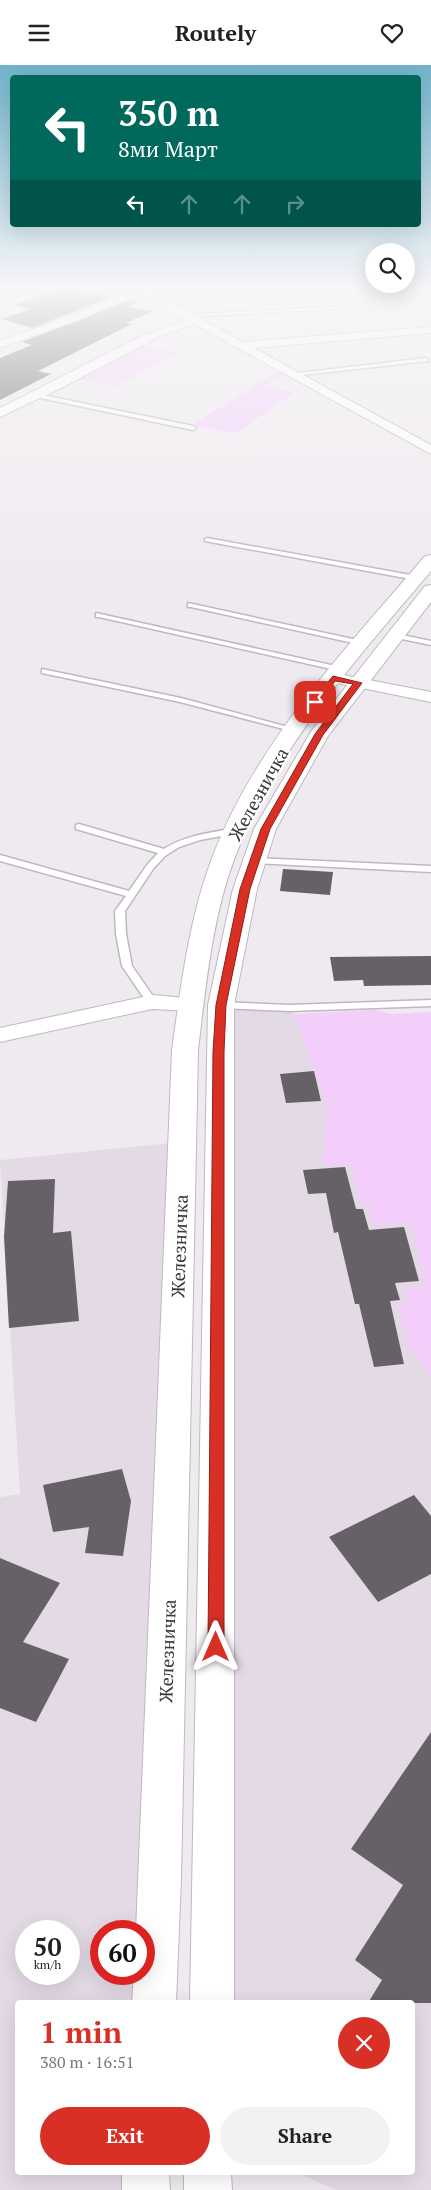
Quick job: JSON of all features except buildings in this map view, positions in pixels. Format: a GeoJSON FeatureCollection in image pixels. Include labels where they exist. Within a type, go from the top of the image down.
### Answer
{"type":"FeatureCollection","features":[{"type":"Feature","properties":{"kind":"main road","name":"Железничка"},"geometry":{"type":"LineString","coordinates":[[154,2000],[160,1879],[185,1059],[191,1004],[204,929],[223,859],[257,789],[296,729],[344,677],[395,635],[426,576]]}},
{"type":"Feature","properties":{"kind":"main road","name":"Железничка"},"geometry":{"type":"LineString","coordinates":[[212,2000],[221,1005],[245,889],[265,829],[319,734],[344,677],[362,643],[426,576]]}},
{"type":"Feature","properties":{"kind":"main road"},"geometry":{"type":"LineString","coordinates":[[191,1004],[221,1005]]}},
{"type":"Feature","properties":{"kind":"main road"},"geometry":{"type":"LineString","coordinates":[[146,2175],[146,2190]]}},
{"type":"Feature","properties":{"kind":"main road"},"geometry":{"type":"LineString","coordinates":[[208,2175],[208,2190]]}},
{"type":"Feature","properties":{"kind":"street"},"geometry":{"type":"LineString","coordinates":[[0,413],[58,385]]}},
{"type":"Feature","properties":{"kind":"street"},"geometry":{"type":"LineString","coordinates":[[313,385],[431,450]]}},
{"type":"Feature","properties":{"kind":"street"},"geometry":{"type":"LineString","coordinates":[[344,677],[431,697]]}},
{"type":"Feature","properties":{"kind":"street"},"geometry":{"type":"LineString","coordinates":[[0,1035],[152,1002],[191,1004]]}},
{"type":"Feature","properties":{"kind":"lane"},"geometry":{"type":"LineString","coordinates":[[38,396],[193,428]]}},
{"type":"Feature","properties":{"kind":"lane"},"geometry":{"type":"LineString","coordinates":[[207,540],[426,576]]}},
{"type":"Feature","properties":{"kind":"lane"},"geometry":{"type":"LineString","coordinates":[[191,605],[362,643]]}},
{"type":"Feature","properties":{"kind":"lane"},"geometry":{"type":"LineString","coordinates":[[99,615],[344,677]]}},
{"type":"Feature","properties":{"kind":"lane"},"geometry":{"type":"LineString","coordinates":[[395,635],[431,643]]}},
{"type":"Feature","properties":{"kind":"lane"},"geometry":{"type":"LineString","coordinates":[[45,671],[181,700],[296,729]]}},
{"type":"Feature","properties":{"kind":"lane"},"geometry":{"type":"LineString","coordinates":[[80,827],[165,852]]}},
{"type":"Feature","properties":{"kind":"lane"},"geometry":{"type":"LineString","coordinates":[[152,1002],[127,966],[121,934],[120,911],[150,867],[165,852],[176,845],[198,838],[235,831]]}},
{"type":"Feature","properties":{"kind":"lane"},"geometry":{"type":"LineString","coordinates":[[0,858],[131,894]]}},
{"type":"Feature","properties":{"kind":"lane"},"geometry":{"type":"LineString","coordinates":[[255,861],[431,869]]}},
{"type":"Feature","properties":{"kind":"lane"},"geometry":{"type":"LineString","coordinates":[[221,1005],[290,1008],[431,1003]]}},
{"type":"Feature","properties":{"kind":"shaded area"},"geometry":{"type":"Polygon","coordinates":[[[256,385],[267,385],[294,393],[236,433],[192,425],[256,385]]]}},
{"type":"Feature","properties":{"kind":"shaded area"},"geometry":{"type":"Polygon","coordinates":[[[221,1005],[290,1008],[431,1201],[431,2190],[337,2190],[302,2175],[415,2175],[415,2000],[212,2000],[221,1005]]]}},
{"type":"Feature","properties":{"kind":"shaded area"},"geometry":{"type":"Polygon","coordinates":[[[375,1010],[391,1014],[431,1012],[431,1376],[410,1348],[397,1305],[407,1305],[406,1287],[427,1286],[410,1223],[372,1226],[369,1205],[360,1205],[351,1165],[326,1165],[322,1161],[328,1108],[294,1014],[375,1010]]]}},
{"type":"Feature","properties":{"kind":"shaded area"},"geometry":{"type":"Polygon","coordinates":[[[182,1142],[155,1971],[155,1920],[90,1920],[90,1985],[155,1985],[154,2000],[15,2000],[15,2175],[146,2175],[146,2190],[0,2190],[0,1497],[20,1494],[0,1160],[182,1142]]]}},
{"type":"Feature","properties":{"kind":"route"},"geometry":{"type":"LineString","coordinates":[[216,1647],[219,1052],[221,1005],[226,972],[245,889],[265,829],[319,734],[358,683],[333,678],[315,702]]}}]}
